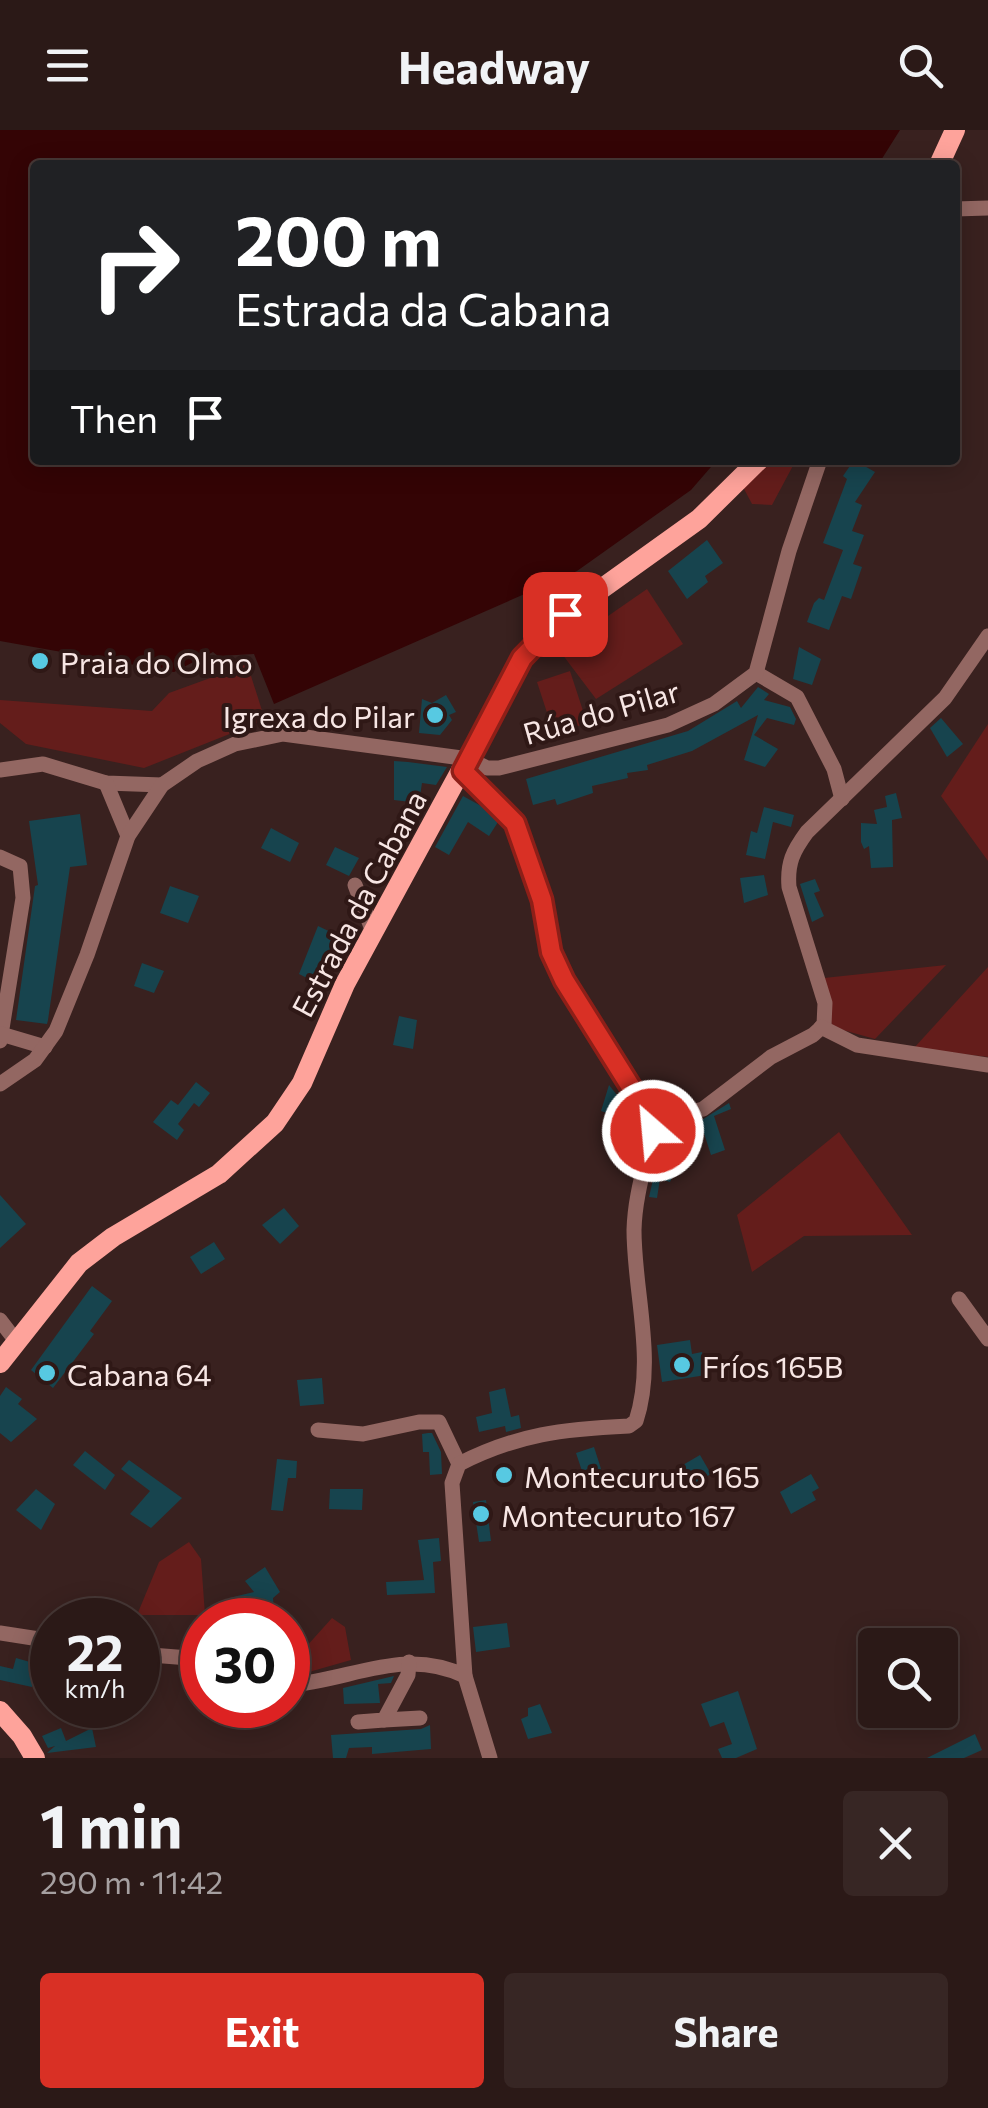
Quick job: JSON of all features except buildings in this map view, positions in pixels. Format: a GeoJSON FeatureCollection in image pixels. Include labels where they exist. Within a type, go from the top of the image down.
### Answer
{"type":"FeatureCollection","features":[{"type":"Feature","properties":{"kind":"main road"},"geometry":{"type":"LineString","coordinates":[[941,160],[955,130]]}},
{"type":"Feature","properties":{"kind":"main road","name":"Estrada da Cabana"},"geometry":{"type":"LineString","coordinates":[[0,1363],[79,1263],[113,1236],[220,1174],[275,1123],[302,1083],[333,1008],[522,658],[565,614],[688,528],[754,465]]}},
{"type":"Feature","properties":{"kind":"main road"},"geometry":{"type":"LineString","coordinates":[[0,1711],[35,1758]]}},
{"type":"Feature","properties":{"kind":"street"},"geometry":{"type":"LineString","coordinates":[[960,209],[988,208]]}},
{"type":"Feature","properties":{"kind":"street"},"geometry":{"type":"LineString","coordinates":[[818,465],[789,551],[756,674],[797,696],[834,769],[842,799]]}},
{"type":"Feature","properties":{"kind":"street"},"geometry":{"type":"LineString","coordinates":[[466,765],[515,823],[542,900],[551,952],[564,980],[644,1108],[655,1117],[668,1119],[704,1110],[771,1057],[821,1027],[826,1017],[824,1003],[806,949],[787,868],[807,832],[945,698],[988,636]]}},
{"type":"Feature","properties":{"kind":"street","name":"Rúa do Pilar"},"geometry":{"type":"LineString","coordinates":[[162,785],[197,761],[235,744],[282,734],[499,768],[668,725],[714,704],[756,674]]}},
{"type":"Feature","properties":{"kind":"street"},"geometry":{"type":"LineString","coordinates":[[0,770],[43,764],[106,783],[162,785]]}},
{"type":"Feature","properties":{"kind":"street"},"geometry":{"type":"LineString","coordinates":[[106,783],[128,836]]}},
{"type":"Feature","properties":{"kind":"street"},"geometry":{"type":"LineString","coordinates":[[0,1084],[35,1060],[56,1031],[88,955],[128,836],[162,785]]}},
{"type":"Feature","properties":{"kind":"street"},"geometry":{"type":"LineString","coordinates":[[0,857],[20,866],[22,898],[1,1038],[20,1037],[44,1047]]}},
{"type":"Feature","properties":{"kind":"street"},"geometry":{"type":"LineString","coordinates":[[356,885],[373,932]]}},
{"type":"Feature","properties":{"kind":"street"},"geometry":{"type":"LineString","coordinates":[[821,1027],[856,1045],[988,1064]]}},
{"type":"Feature","properties":{"kind":"street"},"geometry":{"type":"LineString","coordinates":[[490,1758],[465,1676],[452,1483],[459,1464],[499,1444],[538,1433],[628,1426],[636,1421],[644,1341],[634,1230],[640,1176],[655,1117]]}},
{"type":"Feature","properties":{"kind":"street"},"geometry":{"type":"LineString","coordinates":[[959,1299],[988,1339]]}},
{"type":"Feature","properties":{"kind":"street"},"geometry":{"type":"LineString","coordinates":[[0,1320],[16,1341]]}},
{"type":"Feature","properties":{"kind":"street"},"geometry":{"type":"LineString","coordinates":[[318,1430],[364,1434],[419,1422],[439,1422],[459,1464]]}},
{"type":"Feature","properties":{"kind":"street"},"geometry":{"type":"LineString","coordinates":[[0,1633],[30,1638]]}},
{"type":"Feature","properties":{"kind":"street"},"geometry":{"type":"LineString","coordinates":[[310,1680],[409,1662],[450,1668],[465,1676]]}},
{"type":"Feature","properties":{"kind":"street"},"geometry":{"type":"LineString","coordinates":[[384,1720],[408,1675],[409,1662]]}},
{"type":"Feature","properties":{"kind":"street"},"geometry":{"type":"LineString","coordinates":[[358,1722],[420,1718]]}},
{"type":"Feature","properties":{"kind":"shaded area"},"geometry":{"type":"Polygon","coordinates":[[[0,130],[900,130],[881,160],[30,160],[30,465],[713,465],[691,490],[577,571],[274,704],[254,654],[218,656],[213,652],[174,672],[0,641],[0,130]]]}},
{"type":"Feature","properties":{"kind":"shaded area"},"geometry":{"type":"Polygon","coordinates":[[[764,465],[793,465],[772,505],[752,504],[743,487],[764,465]]]}},
{"type":"Feature","properties":{"kind":"shaded area"},"geometry":{"type":"Polygon","coordinates":[[[647,589],[683,644],[596,699],[559,650],[647,589]]]}},
{"type":"Feature","properties":{"kind":"shaded area"},"geometry":{"type":"Polygon","coordinates":[[[245,657],[265,720],[144,768],[26,744],[0,723],[0,700],[152,711],[169,693],[235,669],[245,657]]]}},
{"type":"Feature","properties":{"kind":"shaded area"},"geometry":{"type":"Polygon","coordinates":[[[570,671],[587,723],[554,734],[537,682],[570,671]]]}},
{"type":"Feature","properties":{"kind":"shaded area"},"geometry":{"type":"Polygon","coordinates":[[[988,724],[988,861],[941,796],[988,724]]]}},
{"type":"Feature","properties":{"kind":"shaded area"},"geometry":{"type":"Polygon","coordinates":[[[946,965],[875,1039],[832,1027],[824,978],[946,965]]]}},
{"type":"Feature","properties":{"kind":"shaded area"},"geometry":{"type":"Polygon","coordinates":[[[988,967],[988,1057],[914,1048],[988,967]]]}},
{"type":"Feature","properties":{"kind":"shaded area"},"geometry":{"type":"Polygon","coordinates":[[[839,1132],[912,1235],[804,1236],[752,1272],[737,1215],[839,1132]]]}},
{"type":"Feature","properties":{"kind":"shaded area"},"geometry":{"type":"Polygon","coordinates":[[[189,1542],[201,1559],[204,1598],[180,1598],[180,1615],[160,1615],[160,1598],[144,1598],[159,1562],[189,1542]]]}},
{"type":"Feature","properties":{"kind":"shaded area"},"geometry":{"type":"Polygon","coordinates":[[[332,1618],[345,1627],[351,1660],[310,1672],[310,1642],[332,1618]]]}},
{"type":"Feature","properties":{"kind":"place","name":"Praia do Olmo"},"geometry":{"type":"Point","coordinates":[40,661]}},
{"type":"Feature","properties":{"kind":"place","name":"Igrexa do Pilar"},"geometry":{"type":"Point","coordinates":[435,715]}},
{"type":"Feature","properties":{"kind":"place","name":"Fríos 165B"},"geometry":{"type":"Point","coordinates":[682,1365]}},
{"type":"Feature","properties":{"kind":"place","name":"Cabana 64"},"geometry":{"type":"Point","coordinates":[47,1373]}},
{"type":"Feature","properties":{"kind":"place","name":"Montecuruto 165"},"geometry":{"type":"Point","coordinates":[504,1475]}},
{"type":"Feature","properties":{"kind":"place","name":"Montecuruto 167"},"geometry":{"type":"Point","coordinates":[481,1514]}},
{"type":"Feature","properties":{"kind":"route"},"geometry":{"type":"LineString","coordinates":[[565,614],[522,658],[463,771],[515,823],[542,900],[551,952],[584,1014],[644,1108],[655,1117],[653,1131]]}}]}
